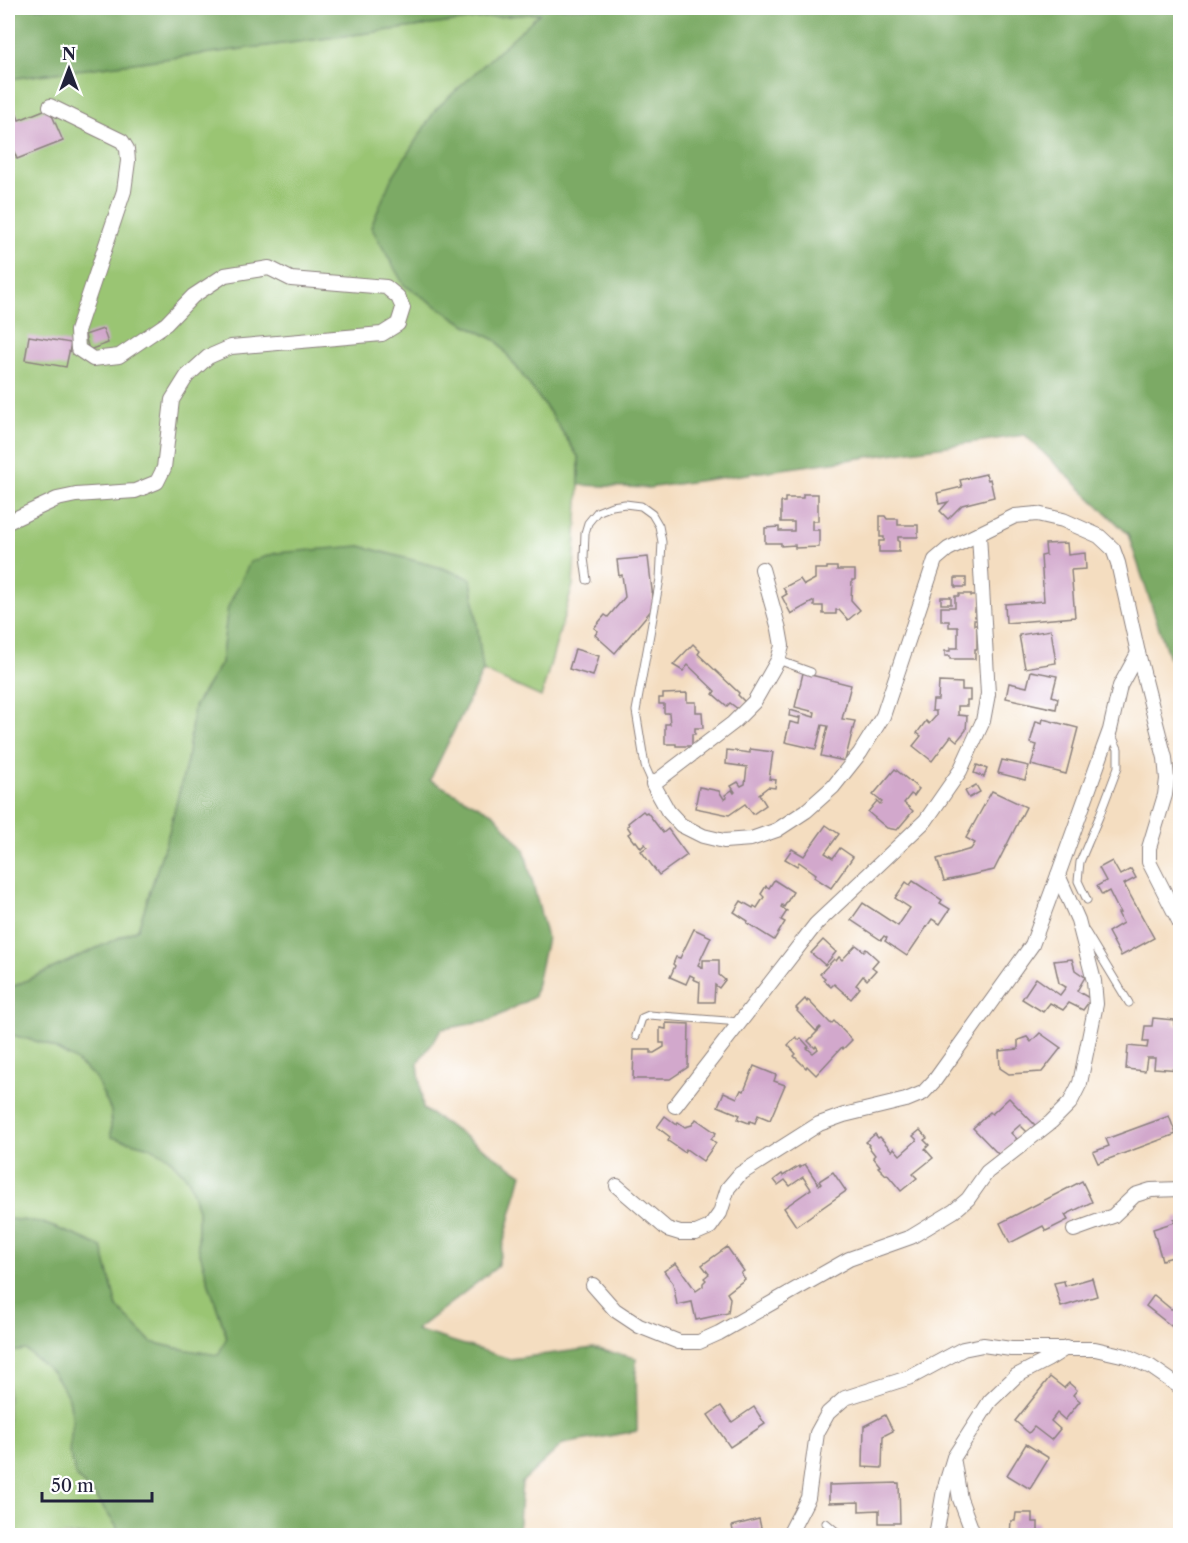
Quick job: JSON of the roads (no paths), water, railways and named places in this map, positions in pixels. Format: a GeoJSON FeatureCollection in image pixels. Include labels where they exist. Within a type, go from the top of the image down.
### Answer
{"type":"FeatureCollection","features":[{"type":"Feature","properties":{"kind":"street"},"geometry":{"type":"LineString","coordinates":[[8,522],[57,499],[76,495],[135,491],[157,482],[164,468],[172,400],[187,376],[208,357],[231,347],[382,333],[398,324],[403,308],[398,297],[386,287],[291,279],[269,268],[225,275],[193,296],[166,324],[119,356],[93,359],[78,349],[77,331],[124,191],[128,161],[127,149],[122,141],[50,106]]}},
{"type":"Feature","properties":{"kind":"street"},"geometry":{"type":"LineString","coordinates":[[762,569],[782,646],[778,660],[754,702],[733,723],[653,784],[668,811],[681,825],[703,836],[724,841],[751,838],[777,830],[806,811],[833,787],[861,753],[883,716],[935,560],[948,549],[1015,516],[1036,514],[1063,520],[1099,536],[1113,549],[1118,563],[1165,758],[1167,779],[1165,795],[1149,848],[1149,862],[1180,923]]}},
{"type":"Feature","properties":{"kind":"street"},"geometry":{"type":"LineString","coordinates":[[675,1106],[816,924],[926,820],[960,771],[983,721],[988,694],[979,534]]}},
{"type":"Feature","properties":{"kind":"street"},"geometry":{"type":"LineString","coordinates":[[617,1186],[667,1229],[680,1233],[696,1233],[710,1227],[720,1213],[728,1188],[740,1174],[809,1130],[844,1115],[906,1100],[923,1093],[935,1080],[1032,945],[1110,730],[1120,686],[1138,653]]}},
{"type":"Feature","properties":{"kind":"street"},"geometry":{"type":"LineString","coordinates":[[593,1285],[615,1310],[639,1326],[679,1342],[699,1342],[849,1258],[911,1237],[954,1211],[968,1199],[987,1172],[1051,1122],[1070,1103],[1080,1083],[1096,1004],[1094,981],[1078,920],[1058,875]]}},
{"type":"Feature","properties":{"kind":"street"},"geometry":{"type":"LineString","coordinates":[[1074,1230],[1113,1216],[1134,1196],[1151,1190],[1180,1189]]}},
{"type":"Feature","properties":{"kind":"street"},"geometry":{"type":"LineString","coordinates":[[790,1536],[808,1498],[817,1433],[828,1413],[845,1398],[911,1377],[963,1349],[983,1345],[1011,1349],[1095,1349],[1126,1356],[1151,1367],[1180,1387]]}},
{"type":"Feature","properties":{"kind":"street"},"geometry":{"type":"LineString","coordinates":[[936,1536],[944,1490],[954,1457],[990,1401],[1016,1376],[1066,1348]]}},
{"type":"Feature","properties":{"kind":"street"},"geometry":{"type":"LineString","coordinates":[[954,1457],[960,1498],[974,1536]]}},
{"type":"Feature","properties":{"kind":"lane"},"geometry":{"type":"LineString","coordinates":[[587,580],[584,558],[585,533],[588,523],[597,512],[625,504],[641,506],[652,514],[659,526],[662,542],[660,579],[636,711],[645,766],[653,784]]}},
{"type":"Feature","properties":{"kind":"lane"},"geometry":{"type":"LineString","coordinates":[[778,660],[811,672]]}},
{"type":"Feature","properties":{"kind":"lane"},"geometry":{"type":"LineString","coordinates":[[1087,900],[1078,880],[1080,862],[1118,766],[1118,749],[1110,730]]}},
{"type":"Feature","properties":{"kind":"lane"},"geometry":{"type":"LineString","coordinates":[[1078,920],[1129,1003]]}},
{"type":"Feature","properties":{"kind":"lane"},"geometry":{"type":"LineString","coordinates":[[636,1036],[642,1018],[649,1015],[740,1022]]}},
{"type":"Feature","properties":{"kind":"lane"},"geometry":{"type":"LineString","coordinates":[[826,1523],[839,1534],[850,1536]]}}]}
